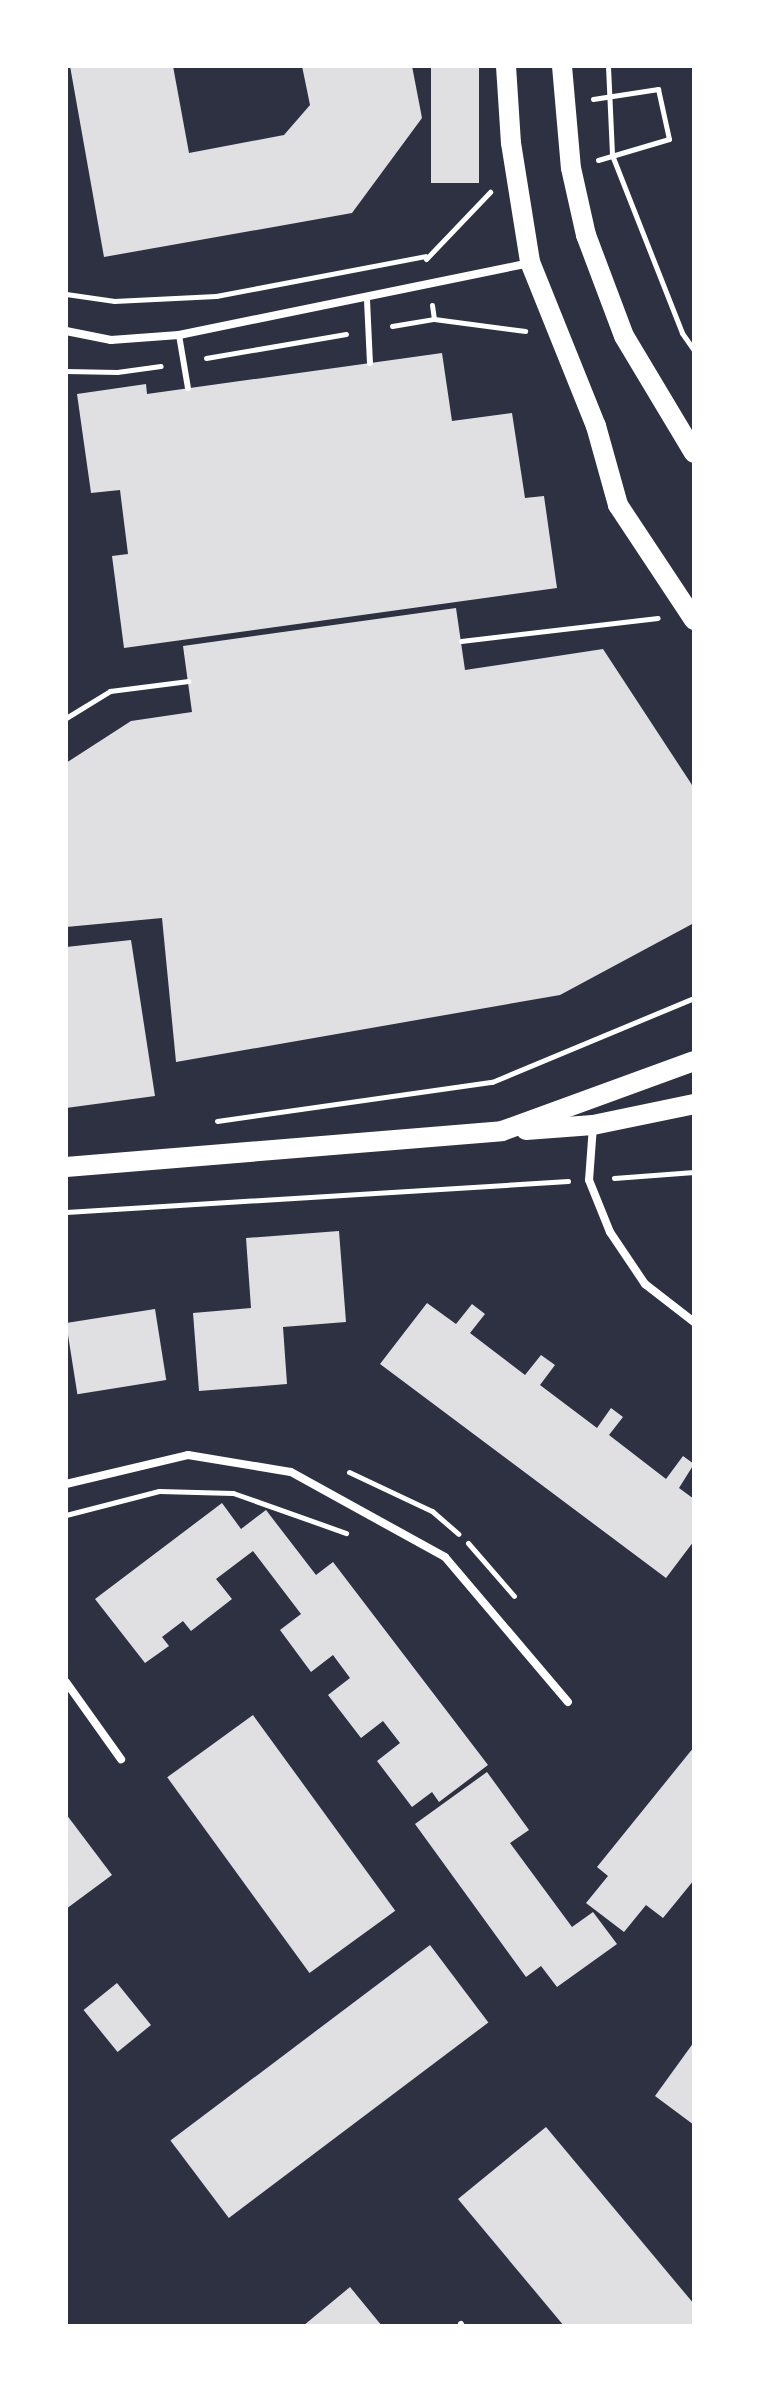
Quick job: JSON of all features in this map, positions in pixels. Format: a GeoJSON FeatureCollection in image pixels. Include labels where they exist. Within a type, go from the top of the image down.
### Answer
{"type":"FeatureCollection","features":[{"type":"Feature","properties":{"kind":"main road"},"geometry":{"type":"LineString","coordinates":[[506,66],[511,143],[530,262],[596,426],[618,505],[692,617]]}},
{"type":"Feature","properties":{"kind":"main road"},"geometry":{"type":"LineString","coordinates":[[562,66],[571,168],[586,235],[624,336],[694,453]]}},
{"type":"Feature","properties":{"kind":"main road"},"geometry":{"type":"LineString","coordinates":[[502,1131],[694,1061]]}},
{"type":"Feature","properties":{"kind":"main road"},"geometry":{"type":"LineString","coordinates":[[66,1167],[593,1125],[694,1104]]}},
{"type":"Feature","properties":{"kind":"street"},"geometry":{"type":"LineString","coordinates":[[66,331],[111,340],[179,335],[367,300],[530,262]]}},
{"type":"Feature","properties":{"kind":"street"},"geometry":{"type":"LineString","coordinates":[[593,1125],[589,1180],[610,1232],[645,1284],[694,1322]]}},
{"type":"Feature","properties":{"kind":"street"},"geometry":{"type":"LineString","coordinates":[[66,1484],[188,1455],[291,1472],[445,1557],[568,1702]]}},
{"type":"Feature","properties":{"kind":"street"},"geometry":{"type":"LineString","coordinates":[[66,1682],[121,1759]]}},
{"type":"Feature","properties":{"kind":"lane"},"geometry":{"type":"LineString","coordinates":[[367,300],[370,363]]}},
{"type":"Feature","properties":{"kind":"lane"},"geometry":{"type":"LineString","coordinates":[[179,335],[188,388]]}},
{"type":"Feature","properties":{"kind":"path"},"geometry":{"type":"LineString","coordinates":[[608,66],[612,155],[682,333],[694,350]]}},
{"type":"Feature","properties":{"kind":"path"},"geometry":{"type":"LineString","coordinates":[[571,168],[669,139],[658,89]]}},
{"type":"Feature","properties":{"kind":"path"},"geometry":{"type":"LineString","coordinates":[[66,294],[114,301],[216,296],[425,256],[501,182]]}},
{"type":"Feature","properties":{"kind":"path"},"geometry":{"type":"LineString","coordinates":[[425,256],[434,319]]}},
{"type":"Feature","properties":{"kind":"path"},"geometry":{"type":"LineString","coordinates":[[66,371],[117,372],[434,319],[531,332]]}},
{"type":"Feature","properties":{"kind":"path"},"geometry":{"type":"LineString","coordinates":[[646,605],[652,619]]}},
{"type":"Feature","properties":{"kind":"path"},"geometry":{"type":"LineString","coordinates":[[461,641],[692,617]]}},
{"type":"Feature","properties":{"kind":"path"},"geometry":{"type":"LineString","coordinates":[[66,718],[110,691],[188,681]]}},
{"type":"Feature","properties":{"kind":"path"},"geometry":{"type":"LineString","coordinates":[[208,1122],[492,1082],[694,998]]}},
{"type":"Feature","properties":{"kind":"path"},"geometry":{"type":"LineString","coordinates":[[66,1212],[694,1172]]}},
{"type":"Feature","properties":{"kind":"path"},"geometry":{"type":"LineString","coordinates":[[66,1515],[159,1491],[233,1493],[359,1539]]}},
{"type":"Feature","properties":{"kind":"building"},"geometry":{"type":"Polygon","coordinates":[[[70,66],[173,66],[189,153],[284,135],[310,105],[302,66],[412,66],[422,118],[352,213],[104,257],[70,66]]]}},
{"type":"Feature","properties":{"kind":"building"},"geometry":{"type":"Polygon","coordinates":[[[431,66],[479,66],[479,183],[431,183],[431,66]]]}},
{"type":"Feature","properties":{"kind":"building"},"geometry":{"type":"Polygon","coordinates":[[[442,353],[452,421],[512,413],[525,498],[544,496],[557,588],[124,648],[112,556],[128,554],[120,490],[91,493],[77,394],[146,384],[147,394],[442,353]]]}},
{"type":"Feature","properties":{"kind":"building"},"geometry":{"type":"Polygon","coordinates":[[[456,608],[465,670],[603,649],[694,788],[694,923],[560,995],[176,1062],[162,918],[66,927],[66,763],[131,721],[192,712],[183,646],[456,608]]]}},
{"type":"Feature","properties":{"kind":"building"},"geometry":{"type":"Polygon","coordinates":[[[131,940],[155,1096],[66,1108],[66,947],[131,940]]]}},
{"type":"Feature","properties":{"kind":"building"},"geometry":{"type":"Polygon","coordinates":[[[339,1231],[346,1322],[283,1327],[287,1384],[199,1391],[193,1313],[251,1308],[246,1238],[339,1231]]]}},
{"type":"Feature","properties":{"kind":"building"},"geometry":{"type":"Polygon","coordinates":[[[427,1303],[456,1324],[472,1304],[485,1314],[470,1333],[525,1375],[541,1355],[555,1365],[540,1385],[597,1428],[611,1408],[623,1417],[609,1435],[666,1479],[683,1456],[694,1464],[679,1488],[694,1499],[694,1541],[666,1578],[380,1364],[427,1303]]]}},
{"type":"Feature","properties":{"kind":"building"},"geometry":{"type":"Polygon","coordinates":[[[155,1309],[166,1380],[77,1394],[66,1323],[155,1309]]]}},
{"type":"Feature","properties":{"kind":"building"},"geometry":{"type":"Polygon","coordinates":[[[222,1503],[241,1529],[266,1510],[316,1575],[333,1562],[488,1765],[439,1802],[432,1792],[412,1807],[377,1761],[400,1743],[383,1721],[361,1738],[328,1695],[350,1678],[333,1655],[311,1672],[280,1630],[301,1614],[253,1551],[216,1579],[232,1599],[191,1631],[183,1621],[162,1637],[169,1646],[145,1663],[95,1599],[222,1503]]]}},
{"type":"Feature","properties":{"kind":"building"},"geometry":{"type":"Polygon","coordinates":[[[253,1715],[395,1911],[309,1973],[167,1777],[253,1715]]]}},
{"type":"Feature","properties":{"kind":"building"},"geometry":{"type":"Polygon","coordinates":[[[694,1747],[694,1880],[663,1918],[646,1905],[624,1932],[586,1903],[608,1876],[597,1867],[694,1747]]]}},
{"type":"Feature","properties":{"kind":"building"},"geometry":{"type":"Polygon","coordinates":[[[487,1772],[529,1830],[510,1843],[572,1927],[593,1912],[617,1944],[557,1987],[541,1966],[526,1977],[415,1824],[487,1772]]]}},
{"type":"Feature","properties":{"kind":"building"},"geometry":{"type":"Polygon","coordinates":[[[66,1814],[112,1875],[66,1909],[66,1814]]]}},
{"type":"Feature","properties":{"kind":"building"},"geometry":{"type":"Polygon","coordinates":[[[430,1945],[488,2022],[229,2218],[170,2141],[430,1945]]]}},
{"type":"Feature","properties":{"kind":"building"},"geometry":{"type":"Polygon","coordinates":[[[117,1983],[151,2025],[118,2052],[84,2010],[117,1983]]]}},
{"type":"Feature","properties":{"kind":"building"},"geometry":{"type":"Polygon","coordinates":[[[694,2042],[694,2125],[655,2096],[694,2042]]]}},
{"type":"Feature","properties":{"kind":"building"},"geometry":{"type":"Polygon","coordinates":[[[546,2127],[694,2304],[694,2326],[564,2326],[458,2199],[546,2127]]]}},
{"type":"Feature","properties":{"kind":"building"},"geometry":{"type":"Polygon","coordinates":[[[350,2287],[382,2326],[303,2326],[350,2287]]]}}]}
